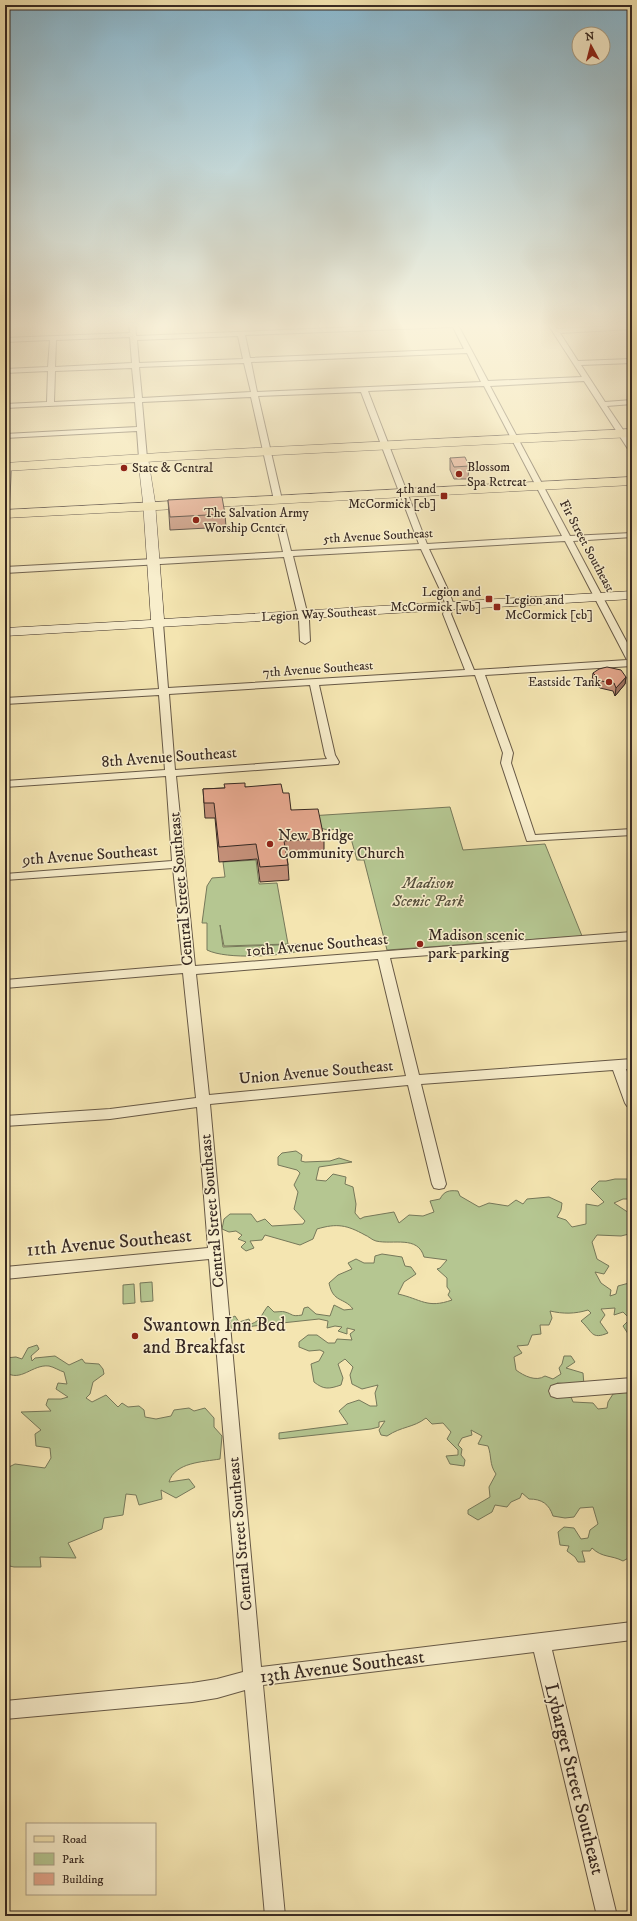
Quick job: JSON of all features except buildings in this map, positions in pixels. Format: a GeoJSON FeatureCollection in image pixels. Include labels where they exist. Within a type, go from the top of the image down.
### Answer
{"type":"FeatureCollection","features":[{"type":"Feature","properties":{"kind":"main road"},"geometry":{"type":"LineString","coordinates":[[6,467],[267,451],[627,433]]}},
{"type":"Feature","properties":{"kind":"main road"},"geometry":{"type":"LineString","coordinates":[[5,514],[632,481]]}},
{"type":"Feature","properties":{"kind":"street"},"geometry":{"type":"LineString","coordinates":[[139,413],[143,458]]}},
{"type":"Feature","properties":{"kind":"street"},"geometry":{"type":"LineString","coordinates":[[258,413],[278,500]]}},
{"type":"Feature","properties":{"kind":"street"},"geometry":{"type":"LineString","coordinates":[[373,413],[424,546],[439,575],[450,606],[448,614],[475,672],[507,749],[508,753],[506,763],[531,839],[632,832]]}},
{"type":"Feature","properties":{"kind":"street","name":"Fir Street Southeast"},"geometry":{"type":"LineString","coordinates":[[501,413],[632,662]]}},
{"type":"Feature","properties":{"kind":"street"},"geometry":{"type":"LineString","coordinates":[[610,413],[627,433],[632,449]]}},
{"type":"Feature","properties":{"kind":"street"},"geometry":{"type":"LineString","coordinates":[[5,436],[141,429]]}},
{"type":"Feature","properties":{"kind":"street","name":"Central Street Southeast"},"geometry":{"type":"LineString","coordinates":[[143,458],[149,506],[178,864],[202,1100],[236,1497],[254,1677],[275,1916]]}},
{"type":"Feature","properties":{"kind":"street"},"geometry":{"type":"LineString","coordinates":[[5,506],[6,467]]}},
{"type":"Feature","properties":{"kind":"street"},"geometry":{"type":"LineString","coordinates":[[281,527],[285,547],[289,553],[303,615],[305,641]]}},
{"type":"Feature","properties":{"kind":"street","name":"5th Avenue Southeast"},"geometry":{"type":"LineString","coordinates":[[5,570],[632,535]]}},
{"type":"Feature","properties":{"kind":"street","name":"Legion Way Southeast"},"geometry":{"type":"LineString","coordinates":[[5,632],[632,595]]}},
{"type":"Feature","properties":{"kind":"street","name":"7th Avenue Southeast"},"geometry":{"type":"LineString","coordinates":[[5,702],[632,662]]}},
{"type":"Feature","properties":{"kind":"street","name":"8th Avenue Southeast"},"geometry":{"type":"LineString","coordinates":[[5,784],[334,762],[330,755],[314,682]]}},
{"type":"Feature","properties":{"kind":"street","name":"9th Avenue Southeast"},"geometry":{"type":"LineString","coordinates":[[5,877],[178,864]]}},
{"type":"Feature","properties":{"kind":"street","name":"10th Avenue Southeast"},"geometry":{"type":"LineString","coordinates":[[5,984],[188,969],[206,970],[632,936]]}},
{"type":"Feature","properties":{"kind":"street"},"geometry":{"type":"LineString","coordinates":[[383,955],[415,1080],[439,1184]]}},
{"type":"Feature","properties":{"kind":"street","name":"Union Avenue Southeast"},"geometry":{"type":"LineString","coordinates":[[5,1121],[186,1106],[202,1100],[415,1080],[632,1064]]}},
{"type":"Feature","properties":{"kind":"street"},"geometry":{"type":"LineString","coordinates":[[618,1065],[632,1103]]}},
{"type":"Feature","properties":{"kind":"street","name":"11th Avenue Southeast"},"geometry":{"type":"LineString","coordinates":[[5,1273],[216,1253]]}},
{"type":"Feature","properties":{"kind":"street"},"geometry":{"type":"LineString","coordinates":[[557,1391],[632,1385]]}},
{"type":"Feature","properties":{"kind":"street","name":"13th Avenue Southeast"},"geometry":{"type":"LineString","coordinates":[[5,1710],[97,1703],[206,1691],[235,1685],[254,1677],[632,1631]]}},
{"type":"Feature","properties":{"kind":"street","name":"Lybarger Street Southeast"},"geometry":{"type":"LineString","coordinates":[[540,1642],[607,1916]]}},
{"type":"Feature","properties":{"kind":"green space","name":"Madison Scenic Park"},"geometry":{"type":"Polygon","coordinates":[[[450,807],[463,850],[545,844],[582,936],[387,950],[364,860],[357,860],[350,835],[341,835],[340,829],[328,830],[278,818],[450,807]]]}},
{"type":"Feature","properties":{"kind":"green space"},"geometry":{"type":"Polygon","coordinates":[[[256,860],[259,884],[277,883],[288,944],[224,946],[220,925],[223,947],[303,944],[304,950],[282,954],[241,956],[216,953],[207,950],[207,923],[202,923],[207,886],[212,878],[225,877],[223,862],[256,860]]]}},
{"type":"Feature","properties":{"kind":"green space"},"geometry":{"type":"Polygon","coordinates":[[[296,1151],[302,1155],[301,1161],[305,1162],[330,1161],[339,1158],[352,1162],[319,1167],[316,1180],[326,1181],[333,1174],[346,1177],[345,1184],[353,1187],[356,1204],[355,1213],[360,1219],[394,1212],[399,1223],[409,1215],[423,1216],[434,1212],[430,1201],[440,1199],[443,1194],[449,1191],[458,1191],[460,1196],[479,1207],[489,1203],[508,1206],[516,1200],[523,1204],[527,1199],[549,1197],[562,1203],[561,1210],[557,1217],[566,1220],[572,1227],[586,1224],[586,1204],[598,1206],[604,1202],[591,1189],[599,1181],[632,1179],[632,1199],[623,1199],[614,1203],[632,1215],[632,1238],[629,1234],[621,1236],[597,1235],[592,1242],[597,1259],[609,1266],[604,1274],[595,1272],[601,1283],[611,1290],[610,1296],[616,1294],[618,1286],[629,1283],[632,1285],[632,1340],[623,1326],[630,1319],[623,1312],[614,1315],[615,1308],[601,1309],[605,1315],[600,1322],[608,1333],[598,1336],[593,1334],[581,1321],[591,1313],[588,1310],[569,1313],[550,1311],[552,1318],[549,1325],[540,1325],[541,1334],[532,1335],[528,1345],[517,1346],[522,1353],[514,1357],[516,1370],[530,1378],[541,1378],[545,1376],[553,1379],[561,1374],[559,1368],[562,1364],[564,1356],[571,1356],[575,1362],[566,1368],[583,1373],[584,1385],[557,1383],[552,1391],[571,1397],[573,1402],[593,1403],[598,1409],[607,1408],[608,1402],[613,1394],[632,1391],[632,1556],[623,1561],[603,1555],[592,1548],[590,1551],[582,1551],[585,1562],[578,1562],[575,1557],[567,1551],[569,1546],[560,1545],[558,1532],[564,1527],[574,1528],[581,1539],[588,1538],[590,1530],[598,1524],[593,1507],[580,1508],[574,1517],[565,1518],[553,1516],[547,1505],[538,1500],[529,1499],[522,1493],[520,1498],[511,1502],[507,1507],[495,1505],[492,1512],[478,1520],[468,1514],[468,1510],[490,1497],[489,1487],[496,1474],[492,1467],[488,1446],[478,1444],[482,1436],[471,1430],[472,1435],[462,1438],[458,1445],[462,1449],[461,1455],[465,1460],[464,1466],[450,1464],[446,1456],[458,1455],[458,1450],[447,1439],[451,1432],[443,1423],[432,1424],[426,1418],[417,1424],[398,1430],[387,1436],[381,1435],[379,1430],[385,1421],[379,1422],[379,1427],[371,1429],[279,1439],[279,1433],[348,1424],[339,1411],[347,1404],[359,1400],[370,1406],[377,1406],[375,1393],[378,1385],[362,1389],[352,1384],[350,1375],[353,1367],[345,1359],[338,1364],[343,1378],[341,1385],[324,1388],[314,1382],[311,1364],[319,1361],[324,1352],[320,1350],[309,1351],[299,1347],[299,1342],[308,1335],[317,1335],[328,1343],[335,1343],[337,1339],[352,1340],[350,1334],[355,1330],[347,1328],[347,1334],[338,1331],[342,1327],[335,1326],[327,1328],[328,1321],[319,1319],[231,1330],[229,1324],[231,1318],[235,1316],[239,1322],[249,1319],[251,1324],[259,1319],[268,1306],[274,1312],[284,1312],[296,1316],[302,1315],[304,1308],[308,1307],[316,1314],[330,1316],[334,1305],[344,1310],[353,1309],[350,1305],[333,1294],[329,1283],[338,1275],[352,1269],[348,1263],[356,1259],[364,1263],[374,1263],[375,1256],[382,1254],[402,1257],[405,1266],[411,1267],[416,1274],[404,1282],[398,1294],[436,1304],[452,1300],[448,1295],[450,1291],[447,1287],[447,1278],[437,1269],[440,1268],[447,1260],[424,1257],[421,1250],[411,1243],[376,1241],[347,1227],[330,1226],[317,1229],[313,1239],[300,1245],[265,1235],[262,1240],[250,1241],[254,1248],[246,1251],[241,1247],[246,1242],[238,1239],[242,1235],[236,1231],[229,1232],[222,1229],[224,1219],[230,1214],[251,1214],[257,1222],[265,1219],[272,1226],[303,1224],[305,1221],[294,1209],[298,1192],[294,1185],[300,1173],[297,1170],[278,1165],[278,1157],[282,1153],[296,1151]]]}},
{"type":"Feature","properties":{"kind":"green space"},"geometry":{"type":"Polygon","coordinates":[[[152,1282],[153,1301],[141,1302],[140,1283],[152,1282]]]}},
{"type":"Feature","properties":{"kind":"green space"},"geometry":{"type":"Polygon","coordinates":[[[134,1284],[135,1303],[123,1304],[123,1285],[134,1284]]]}},
{"type":"Feature","properties":{"kind":"green space"},"geometry":{"type":"Polygon","coordinates":[[[37,1345],[39,1349],[31,1356],[32,1361],[35,1358],[55,1356],[69,1365],[82,1359],[85,1363],[99,1364],[103,1369],[104,1374],[93,1382],[90,1394],[86,1398],[92,1402],[106,1395],[118,1407],[122,1403],[128,1407],[139,1406],[144,1410],[145,1417],[156,1419],[171,1416],[174,1410],[189,1408],[194,1411],[205,1408],[214,1418],[214,1427],[222,1436],[220,1459],[190,1464],[177,1470],[172,1475],[169,1482],[189,1479],[195,1487],[176,1498],[161,1490],[162,1499],[139,1505],[136,1495],[126,1494],[123,1515],[104,1518],[102,1529],[68,1543],[76,1558],[40,1557],[41,1567],[14,1567],[5,1565],[5,1469],[15,1464],[45,1468],[51,1458],[50,1448],[36,1446],[35,1434],[41,1430],[21,1412],[51,1411],[46,1405],[48,1399],[61,1399],[68,1397],[56,1389],[58,1383],[67,1384],[64,1372],[53,1367],[43,1366],[16,1375],[11,1375],[5,1372],[5,1358],[16,1357],[22,1359],[28,1348],[37,1345]]]}},
{"type":"Feature","properties":{"kind":"place","name":"State & Central"},"geometry":{"type":"Point","coordinates":[124,468]}},
{"type":"Feature","properties":{"kind":"place","name":"Blossom Spa Retreat"},"geometry":{"type":"Point","coordinates":[459,474]}},
{"type":"Feature","properties":{"kind":"place","name":"4th and McCormick [eb]"},"geometry":{"type":"Point","coordinates":[444,496]}},
{"type":"Feature","properties":{"kind":"place","name":"The Salvation Army Worship Center"},"geometry":{"type":"Point","coordinates":[196,520]}},
{"type":"Feature","properties":{"kind":"place","name":"Legion and McCormick [wb]"},"geometry":{"type":"Point","coordinates":[489,599]}},
{"type":"Feature","properties":{"kind":"place","name":"Legion and McCormick [eb]"},"geometry":{"type":"Point","coordinates":[497,607]}},
{"type":"Feature","properties":{"kind":"place","name":"Eastside Tank"},"geometry":{"type":"Point","coordinates":[609,682]}},
{"type":"Feature","properties":{"kind":"place","name":"New Bridge Community Church"},"geometry":{"type":"Point","coordinates":[270,844]}},
{"type":"Feature","properties":{"kind":"place","name":"Madison scenic park parking"},"geometry":{"type":"Point","coordinates":[420,944]}},
{"type":"Feature","properties":{"kind":"place","name":"Swantown Inn Bed and Breakfast"},"geometry":{"type":"Point","coordinates":[135,1336]}}]}
